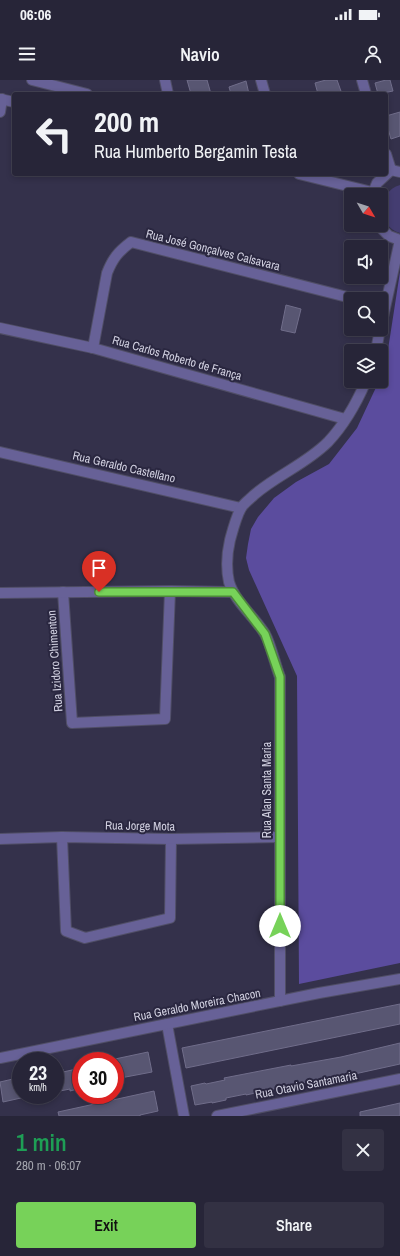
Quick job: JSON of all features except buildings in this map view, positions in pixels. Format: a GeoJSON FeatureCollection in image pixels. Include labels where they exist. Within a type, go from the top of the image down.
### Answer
{"type":"FeatureCollection","features":[{"type":"Feature","properties":{"kind":"street"},"geometry":{"type":"LineString","coordinates":[[32,80],[79,92]]}},
{"type":"Feature","properties":{"kind":"street"},"geometry":{"type":"LineString","coordinates":[[72,80],[75,91]]}},
{"type":"Feature","properties":{"kind":"street"},"geometry":{"type":"LineString","coordinates":[[164,80],[167,92]]}},
{"type":"Feature","properties":{"kind":"street"},"geometry":{"type":"LineString","coordinates":[[261,80],[264,92]]}},
{"type":"Feature","properties":{"kind":"street"},"geometry":{"type":"LineString","coordinates":[[362,80],[365,92]]}},
{"type":"Feature","properties":{"kind":"street"},"geometry":{"type":"LineString","coordinates":[[0,112],[1,99],[12,102]]}},
{"type":"Feature","properties":{"kind":"street"},"geometry":{"type":"LineString","coordinates":[[388,159],[392,170]]}},
{"type":"Feature","properties":{"kind":"street"},"geometry":{"type":"LineString","coordinates":[[307,176],[350,188]]}},
{"type":"Feature","properties":{"kind":"street"},"geometry":{"type":"LineString","coordinates":[[375,188],[377,183],[385,176]]}},
{"type":"Feature","properties":{"kind":"street"},"geometry":{"type":"LineString","coordinates":[[385,232],[389,236],[400,240],[387,292]]}},
{"type":"Feature","properties":{"kind":"street","name":"Rua José Gonçalves Calsavara"},"geometry":{"type":"LineString","coordinates":[[93,348],[107,274],[118,251],[131,242],[344,296]]}},
{"type":"Feature","properties":{"kind":"street","name":"Rua Carlos Roberto de França"},"geometry":{"type":"LineString","coordinates":[[0,328],[93,348],[345,419]]}},
{"type":"Feature","properties":{"kind":"street"},"geometry":{"type":"LineString","coordinates":[[0,593],[170,591],[233,592],[229,581],[227,559],[233,528],[241,508],[268,484],[316,453],[328,442],[345,419],[363,388]]}},
{"type":"Feature","properties":{"kind":"street","name":"Rua Geraldo Castellano"},"geometry":{"type":"LineString","coordinates":[[0,452],[241,508]]}},
{"type":"Feature","properties":{"kind":"street","name":"Rua Izidoro Chimenton"},"geometry":{"type":"LineString","coordinates":[[63,592],[72,723],[165,719],[170,591]]}},
{"type":"Feature","properties":{"kind":"street","name":"Rua Alan Santa Maria"},"geometry":{"type":"LineString","coordinates":[[233,592],[265,634],[280,677],[280,1001]]}},
{"type":"Feature","properties":{"kind":"street"},"geometry":{"type":"LineString","coordinates":[[62,837],[66,931],[85,938],[170,918],[171,839]]}},
{"type":"Feature","properties":{"kind":"street","name":"Rua Jorge Mota"},"geometry":{"type":"LineString","coordinates":[[0,838],[62,837],[171,839],[280,837]]}},
{"type":"Feature","properties":{"kind":"street","name":"Rua Geraldo Moreira Chacon"},"geometry":{"type":"LineString","coordinates":[[0,1058],[280,1001],[400,979]]}},
{"type":"Feature","properties":{"kind":"street"},"geometry":{"type":"LineString","coordinates":[[167,1024],[184,1116]]}},
{"type":"Feature","properties":{"kind":"street","name":"Rua Otavio Santamaria"},"geometry":{"type":"LineString","coordinates":[[217,1116],[400,1079]]}},
{"type":"Feature","properties":{"kind":"shaded area"},"geometry":{"type":"Polygon","coordinates":[[[400,185],[400,233],[388,226],[388,192],[400,185]]]}},
{"type":"Feature","properties":{"kind":"shaded area"},"geometry":{"type":"Polygon","coordinates":[[[400,272],[400,963],[299,984],[297,676],[249,570],[246,558],[251,529],[258,517],[274,498],[296,482],[329,464],[357,428],[376,388],[388,388],[388,350],[400,272]]]}},
{"type":"Feature","properties":{"kind":"route"},"geometry":{"type":"LineString","coordinates":[[99,592],[233,592],[265,634],[280,677],[280,926]]}}]}
